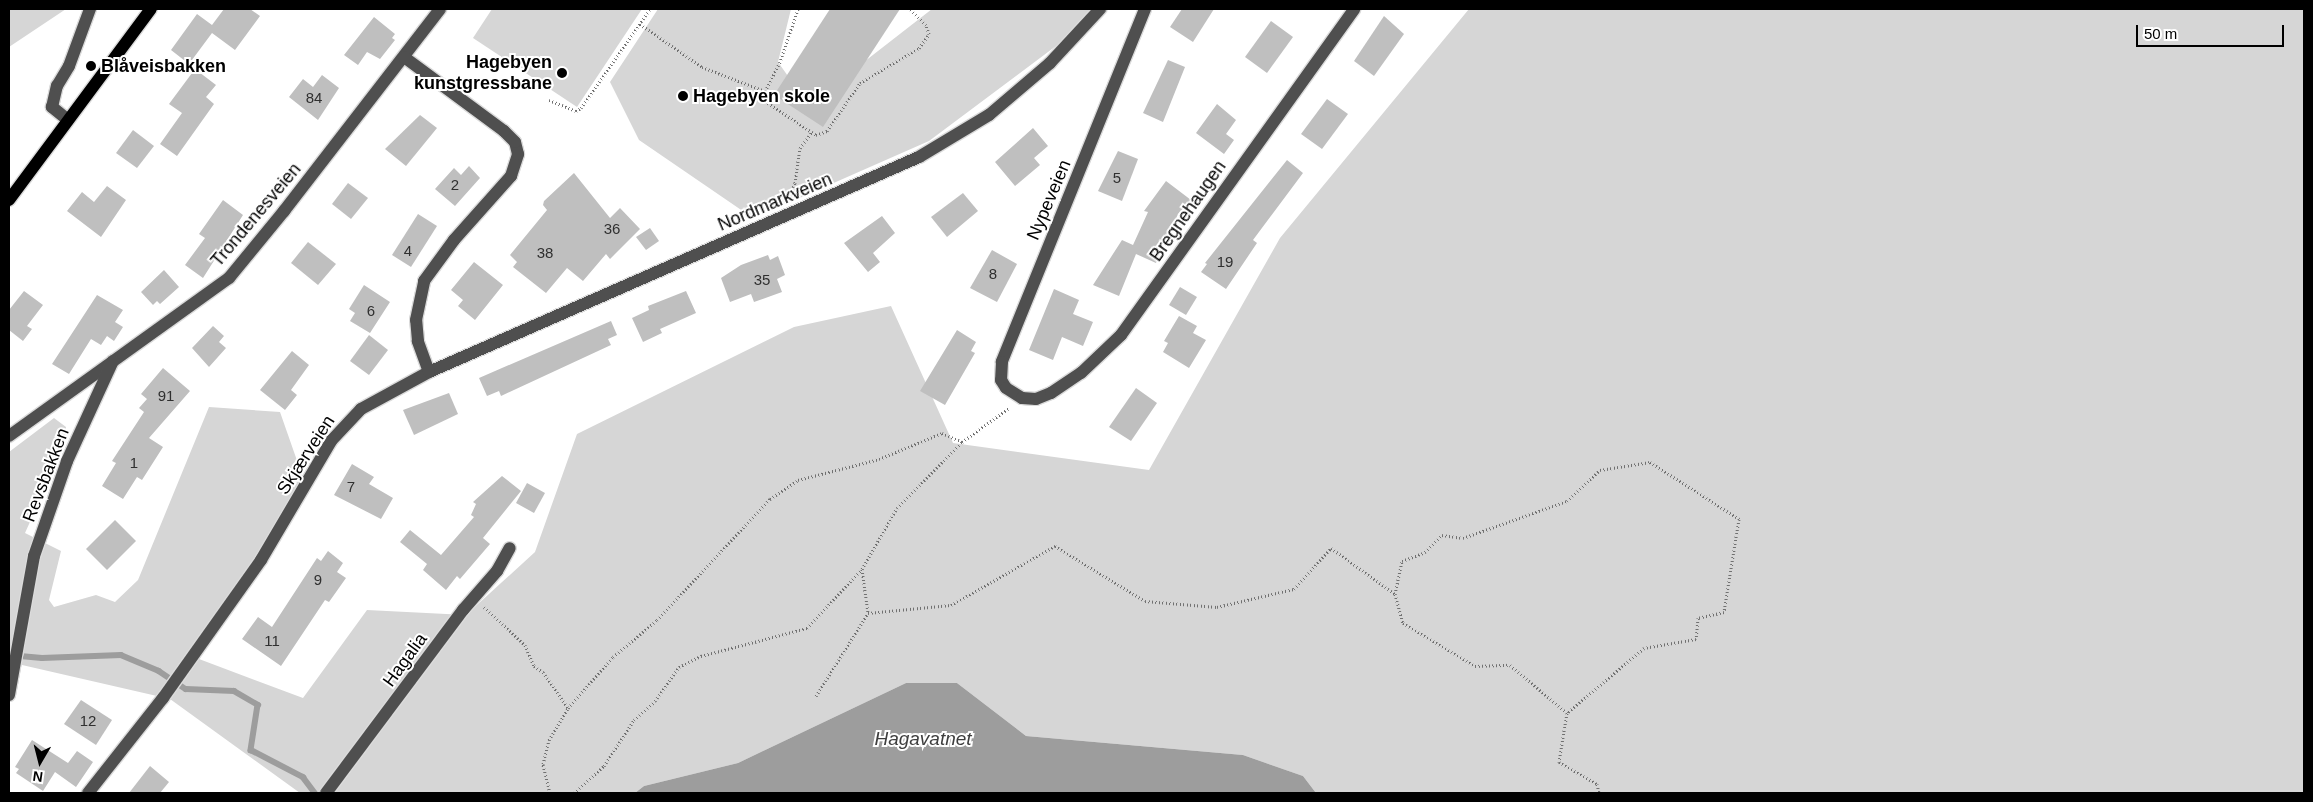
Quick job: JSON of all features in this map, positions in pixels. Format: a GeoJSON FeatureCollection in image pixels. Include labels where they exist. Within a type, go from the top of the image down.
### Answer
{"type":"FeatureCollection","features":[{"type":"Feature","properties":{"kind":"main road"},"geometry":{"type":"LineString","coordinates":[[9,200],[151,9]]}},
{"type":"Feature","properties":{"kind":"street"},"geometry":{"type":"LineString","coordinates":[[68,120],[52,107],[57,86],[69,66],[90,9]]}},
{"type":"Feature","properties":{"kind":"street","name":"Trondenesveien"},"geometry":{"type":"LineString","coordinates":[[9,436],[229,278],[440,9]]}},
{"type":"Feature","properties":{"kind":"street","name":"Nordmarkveien"},"geometry":{"type":"LineString","coordinates":[[429,372],[792,214],[955,138],[1028,83],[1100,9]]}},
{"type":"Feature","properties":{"kind":"street","name":"Nypeveien"},"geometry":{"type":"LineString","coordinates":[[1022,398],[1006,388],[1001,380],[1002,362],[1145,9]]}},
{"type":"Feature","properties":{"kind":"street","name":"Bregnehaugen"},"geometry":{"type":"LineString","coordinates":[[1022,398],[1036,399],[1051,394],[1081,373],[1121,335],[1354,9]]}},
{"type":"Feature","properties":{"kind":"street"},"geometry":{"type":"LineString","coordinates":[[404,57],[504,131],[515,142],[518,154],[511,176],[454,240],[424,282],[416,320],[418,341],[429,372]]}},
{"type":"Feature","properties":{"kind":"street","name":"Revsbakken"},"geometry":{"type":"LineString","coordinates":[[9,695],[25,595],[45,522],[66,460],[114,361]]}},
{"type":"Feature","properties":{"kind":"street","name":"Skjærveien"},"geometry":{"type":"LineString","coordinates":[[88,793],[163,698],[250,575],[331,441],[362,409],[429,372]]}},
{"type":"Feature","properties":{"kind":"street","name":"Hagalia"},"geometry":{"type":"LineString","coordinates":[[326,793],[474,598],[497,571],[510,548]]}},
{"type":"Feature","properties":{"kind":"path"},"geometry":{"type":"LineString","coordinates":[[549,100],[576,110],[581,108],[650,9]]}},
{"type":"Feature","properties":{"kind":"path"},"geometry":{"type":"LineString","coordinates":[[798,9],[780,62],[765,91],[765,101],[816,135],[827,131],[860,83],[919,48],[929,34],[926,25],[910,9]]}},
{"type":"Feature","properties":{"kind":"path"},"geometry":{"type":"LineString","coordinates":[[640,24],[702,66],[765,91]]}},
{"type":"Feature","properties":{"kind":"path"},"geometry":{"type":"LineString","coordinates":[[792,214],[788,198],[795,183],[795,161],[800,148],[812,132]]}},
{"type":"Feature","properties":{"kind":"path"},"geometry":{"type":"LineString","coordinates":[[574,793],[604,766],[634,720],[655,701],[679,667],[701,656],[807,628],[862,569],[897,508],[962,442],[1022,398]]}},
{"type":"Feature","properties":{"kind":"path"},"geometry":{"type":"LineString","coordinates":[[550,793],[543,764],[549,740],[568,708],[613,657],[657,620],[770,499],[798,480],[872,461],[942,433],[962,442]]}},
{"type":"Feature","properties":{"kind":"path"},"geometry":{"type":"LineString","coordinates":[[1567,713],[1510,665],[1475,666],[1403,623],[1395,594],[1402,560],[1425,552],[1442,535],[1463,538],[1567,501],[1600,470],[1650,462],[1739,519],[1724,612],[1698,618],[1696,639],[1644,648],[1567,713],[1559,762],[1596,784],[1599,793]]}},
{"type":"Feature","properties":{"kind":"path"},"geometry":{"type":"LineString","coordinates":[[868,613],[951,605],[1055,546],[1145,601],[1217,607],[1294,589],[1332,548],[1395,594]]}},
{"type":"Feature","properties":{"kind":"path"},"geometry":{"type":"LineString","coordinates":[[816,696],[868,613],[862,569]]}},
{"type":"Feature","properties":{"kind":"path"},"geometry":{"type":"LineString","coordinates":[[474,598],[525,644],[534,666],[543,672],[568,708]]}},
{"type":"Feature","properties":{"kind":"shaded area"},"geometry":{"type":"Polygon","coordinates":[[[9,9],[66,9],[9,47],[9,9]]]}},
{"type":"Feature","properties":{"kind":"shaded area","name":"Hagebyen kunstgressbane"},"geometry":{"type":"Polygon","coordinates":[[[492,9],[642,9],[577,107],[473,38],[492,9]]]}},
{"type":"Feature","properties":{"kind":"shaded area"},"geometry":{"type":"Polygon","coordinates":[[[658,9],[791,9],[778,62],[802,96],[833,86],[932,9],[1091,9],[1076,31],[929,141],[795,200],[750,216],[639,140],[610,82],[658,9]]]}},
{"type":"Feature","properties":{"kind":"shaded area"},"geometry":{"type":"Polygon","coordinates":[[[1469,9],[2304,9],[2304,793],[1316,793],[1303,776],[1243,755],[1026,736],[957,683],[906,683],[738,763],[644,786],[635,793],[300,793],[170,699],[9,662],[9,452],[54,418],[66,427],[64,446],[25,533],[61,551],[49,600],[54,607],[96,595],[115,602],[138,580],[209,407],[280,412],[308,492],[199,659],[303,698],[367,610],[466,615],[535,552],[577,434],[794,327],[891,306],[953,443],[1149,470],[1280,238],[1469,9]]]}},
{"type":"Feature","properties":{"kind":"water","name":"Hagavatnet"},"geometry":{"type":"Polygon","coordinates":[[[906,683],[957,683],[1026,736],[1243,755],[1303,776],[1316,793],[635,793],[644,786],[738,763],[906,683]]]}},
{"type":"Feature","properties":{"kind":"building"},"geometry":{"type":"Polygon","coordinates":[[[224,9],[250,9],[260,16],[235,50],[212,33],[189,64],[171,50],[197,14],[212,25],[224,9]]]}},
{"type":"Feature","properties":{"kind":"building"},"geometry":{"type":"Polygon","coordinates":[[[830,9],[900,9],[823,127],[774,95],[830,9]]]}},
{"type":"Feature","properties":{"kind":"building"},"geometry":{"type":"Polygon","coordinates":[[[1182,9],[1214,9],[1193,42],[1170,27],[1182,9]]]}},
{"type":"Feature","properties":{"kind":"building"},"geometry":{"type":"Polygon","coordinates":[[[1384,16],[1404,34],[1374,76],[1354,61],[1384,16]]]}},
{"type":"Feature","properties":{"kind":"building"},"geometry":{"type":"Polygon","coordinates":[[[374,17],[395,34],[392,38],[395,40],[380,59],[367,52],[358,65],[344,55],[374,17]]]}},
{"type":"Feature","properties":{"kind":"building"},"geometry":{"type":"Polygon","coordinates":[[[1271,21],[1293,37],[1267,73],[1245,57],[1271,21]]]}},
{"type":"Feature","properties":{"kind":"building"},"geometry":{"type":"Polygon","coordinates":[[[1168,60],[1185,67],[1163,122],[1143,113],[1168,60]]]}},
{"type":"Feature","properties":{"kind":"building"},"geometry":{"type":"Polygon","coordinates":[[[195,69],[216,85],[206,97],[214,104],[177,156],[160,144],[182,113],[169,104],[195,69]]]}},
{"type":"Feature","properties":{"kind":"building"},"geometry":{"type":"Polygon","coordinates":[[[322,75],[339,88],[318,120],[289,97],[303,79],[313,87],[322,75]]]}},
{"type":"Feature","properties":{"kind":"building"},"geometry":{"type":"Polygon","coordinates":[[[1327,99],[1348,114],[1322,149],[1301,134],[1327,99]]]}},
{"type":"Feature","properties":{"kind":"building"},"geometry":{"type":"Polygon","coordinates":[[[1217,104],[1236,120],[1226,134],[1234,140],[1224,154],[1196,133],[1217,104]]]}},
{"type":"Feature","properties":{"kind":"building"},"geometry":{"type":"Polygon","coordinates":[[[420,115],[437,128],[406,166],[385,149],[420,115]]]}},
{"type":"Feature","properties":{"kind":"building"},"geometry":{"type":"Polygon","coordinates":[[[1033,128],[1048,146],[1034,158],[1040,165],[1015,186],[995,162],[1033,128]]]}},
{"type":"Feature","properties":{"kind":"building"},"geometry":{"type":"Polygon","coordinates":[[[133,130],[154,146],[137,168],[116,153],[133,130]]]}},
{"type":"Feature","properties":{"kind":"building"},"geometry":{"type":"Polygon","coordinates":[[[1118,151],[1138,159],[1122,201],[1098,191],[1118,151]]]}},
{"type":"Feature","properties":{"kind":"building"},"geometry":{"type":"Polygon","coordinates":[[[1287,160],[1303,173],[1253,240],[1257,243],[1226,289],[1201,272],[1207,264],[1205,263],[1287,160]]]}},
{"type":"Feature","properties":{"kind":"building"},"geometry":{"type":"Polygon","coordinates":[[[469,166],[480,178],[455,206],[435,189],[454,168],[461,175],[469,166]]]}},
{"type":"Feature","properties":{"kind":"building"},"geometry":{"type":"Polygon","coordinates":[[[574,173],[610,218],[620,208],[640,229],[610,259],[606,254],[583,281],[567,268],[546,293],[513,267],[517,262],[510,255],[547,210],[543,205],[544,201],[574,173]]]}},
{"type":"Feature","properties":{"kind":"building"},"geometry":{"type":"Polygon","coordinates":[[[1166,181],[1191,200],[1178,214],[1156,263],[1136,254],[1119,296],[1093,285],[1122,240],[1133,245],[1148,212],[1144,211],[1166,181]]]}},
{"type":"Feature","properties":{"kind":"building"},"geometry":{"type":"Polygon","coordinates":[[[348,183],[368,198],[351,219],[332,204],[348,183]]]}},
{"type":"Feature","properties":{"kind":"building"},"geometry":{"type":"Polygon","coordinates":[[[107,186],[126,200],[101,237],[67,211],[82,192],[94,202],[107,186]]]}},
{"type":"Feature","properties":{"kind":"building"},"geometry":{"type":"Polygon","coordinates":[[[963,193],[978,211],[947,237],[931,217],[963,193]]]}},
{"type":"Feature","properties":{"kind":"building"},"geometry":{"type":"Polygon","coordinates":[[[223,200],[243,215],[203,278],[185,265],[205,238],[199,234],[223,200]]]}},
{"type":"Feature","properties":{"kind":"building"},"geometry":{"type":"Polygon","coordinates":[[[418,214],[437,226],[411,267],[392,255],[418,214]]]}},
{"type":"Feature","properties":{"kind":"building"},"geometry":{"type":"Polygon","coordinates":[[[882,216],[895,233],[873,253],[880,262],[868,272],[844,243],[882,216]]]}},
{"type":"Feature","properties":{"kind":"building"},"geometry":{"type":"Polygon","coordinates":[[[650,228],[659,241],[646,250],[636,237],[650,228]]]}},
{"type":"Feature","properties":{"kind":"building"},"geometry":{"type":"Polygon","coordinates":[[[308,242],[336,264],[318,285],[291,263],[308,242]]]}},
{"type":"Feature","properties":{"kind":"building"},"geometry":{"type":"Polygon","coordinates":[[[992,250],[1017,264],[997,302],[970,288],[992,250]]]}},
{"type":"Feature","properties":{"kind":"building"},"geometry":{"type":"Polygon","coordinates":[[[768,255],[770,260],[778,256],[785,275],[777,279],[782,292],[754,302],[751,294],[730,302],[721,278],[741,265],[768,255]]]}},
{"type":"Feature","properties":{"kind":"building"},"geometry":{"type":"Polygon","coordinates":[[[474,262],[503,285],[475,320],[458,306],[463,300],[451,290],[474,262]]]}},
{"type":"Feature","properties":{"kind":"building"},"geometry":{"type":"Polygon","coordinates":[[[164,270],[179,287],[160,304],[157,301],[153,305],[141,292],[164,270]]]}},
{"type":"Feature","properties":{"kind":"building"},"geometry":{"type":"Polygon","coordinates":[[[364,285],[390,302],[370,333],[350,321],[355,313],[349,309],[364,285]]]}},
{"type":"Feature","properties":{"kind":"building"},"geometry":{"type":"Polygon","coordinates":[[[1180,287],[1197,297],[1186,315],[1169,305],[1180,287]]]}},
{"type":"Feature","properties":{"kind":"building"},"geometry":{"type":"Polygon","coordinates":[[[1054,289],[1079,300],[1073,314],[1093,322],[1083,346],[1062,337],[1053,360],[1029,350],[1054,289]]]}},
{"type":"Feature","properties":{"kind":"building"},"geometry":{"type":"Polygon","coordinates":[[[24,291],[43,305],[27,326],[32,329],[23,341],[9,330],[9,310],[24,291]]]}},
{"type":"Feature","properties":{"kind":"building"},"geometry":{"type":"Polygon","coordinates":[[[686,291],[696,313],[660,329],[662,333],[643,342],[632,318],[649,310],[648,306],[686,291]]]}},
{"type":"Feature","properties":{"kind":"building"},"geometry":{"type":"Polygon","coordinates":[[[97,295],[123,310],[115,322],[123,327],[114,341],[107,336],[101,345],[91,339],[69,374],[52,364],[97,295]]]}},
{"type":"Feature","properties":{"kind":"building"},"geometry":{"type":"Polygon","coordinates":[[[1179,316],[1197,326],[1193,333],[1206,340],[1189,368],[1163,352],[1168,343],[1164,341],[1179,316]]]}},
{"type":"Feature","properties":{"kind":"building"},"geometry":{"type":"Polygon","coordinates":[[[611,321],[617,335],[608,339],[611,345],[501,396],[499,391],[487,396],[479,378],[611,321]]]}},
{"type":"Feature","properties":{"kind":"building"},"geometry":{"type":"Polygon","coordinates":[[[213,326],[224,336],[219,342],[226,348],[209,367],[192,348],[213,326]]]}},
{"type":"Feature","properties":{"kind":"building"},"geometry":{"type":"Polygon","coordinates":[[[957,330],[976,342],[971,351],[975,353],[945,405],[920,391],[957,330]]]}},
{"type":"Feature","properties":{"kind":"building"},"geometry":{"type":"Polygon","coordinates":[[[369,335],[388,350],[369,375],[350,361],[369,335]]]}},
{"type":"Feature","properties":{"kind":"building"},"geometry":{"type":"Polygon","coordinates":[[[292,351],[309,365],[291,390],[297,395],[285,410],[260,390],[292,351]]]}},
{"type":"Feature","properties":{"kind":"building"},"geometry":{"type":"Polygon","coordinates":[[[163,368],[190,391],[149,438],[163,447],[142,480],[137,477],[123,499],[102,486],[116,463],[112,461],[144,412],[139,408],[147,399],[141,394],[163,368]]]}},
{"type":"Feature","properties":{"kind":"building"},"geometry":{"type":"Polygon","coordinates":[[[1136,388],[1157,403],[1131,441],[1109,427],[1136,388]]]}},
{"type":"Feature","properties":{"kind":"building"},"geometry":{"type":"Polygon","coordinates":[[[449,393],[458,414],[414,435],[403,410],[449,393]]]}},
{"type":"Feature","properties":{"kind":"building"},"geometry":{"type":"Polygon","coordinates":[[[352,464],[374,477],[369,484],[393,498],[381,519],[334,495],[352,464]]]}},
{"type":"Feature","properties":{"kind":"building"},"geometry":{"type":"Polygon","coordinates":[[[502,476],[521,491],[483,538],[490,544],[460,579],[457,576],[446,590],[423,570],[427,564],[400,542],[410,530],[441,555],[474,517],[471,515],[476,504],[473,502],[502,476]]]}},
{"type":"Feature","properties":{"kind":"building"},"geometry":{"type":"Polygon","coordinates":[[[527,483],[545,493],[534,513],[516,503],[527,483]]]}},
{"type":"Feature","properties":{"kind":"building"},"geometry":{"type":"Polygon","coordinates":[[[115,520],[136,541],[107,570],[86,549],[115,520]]]}},
{"type":"Feature","properties":{"kind":"building"},"geometry":{"type":"Polygon","coordinates":[[[328,551],[343,563],[337,572],[346,578],[329,602],[325,600],[281,666],[242,639],[258,617],[272,627],[317,558],[321,561],[328,551]]]}},
{"type":"Feature","properties":{"kind":"building"},"geometry":{"type":"Polygon","coordinates":[[[81,700],[112,720],[96,745],[64,724],[81,700]]]}},
{"type":"Feature","properties":{"kind":"building"},"geometry":{"type":"Polygon","coordinates":[[[32,740],[68,763],[77,751],[93,762],[76,787],[55,772],[43,791],[16,773],[19,769],[15,767],[32,740]]]}},
{"type":"Feature","properties":{"kind":"building"},"geometry":{"type":"Polygon","coordinates":[[[150,766],[169,782],[160,793],[129,793],[150,766]]]}},
{"type":"Feature","properties":{"kind":"waterway"},"geometry":{"type":"LineString","coordinates":[[9,655],[42,658],[121,655],[159,671],[186,689],[234,691],[258,705],[251,750],[303,777],[315,793]]}},
{"type":"Feature","properties":{"kind":"place","name":"Blåveisbakken"},"geometry":{"type":"Point","coordinates":[91,66]}},
{"type":"Feature","properties":{"kind":"place","name":"Hagebyen kunstgressbane"},"geometry":{"type":"Point","coordinates":[562,73]}},
{"type":"Feature","properties":{"kind":"place","name":"Hagebyen skole"},"geometry":{"type":"Point","coordinates":[683,96]}}]}
